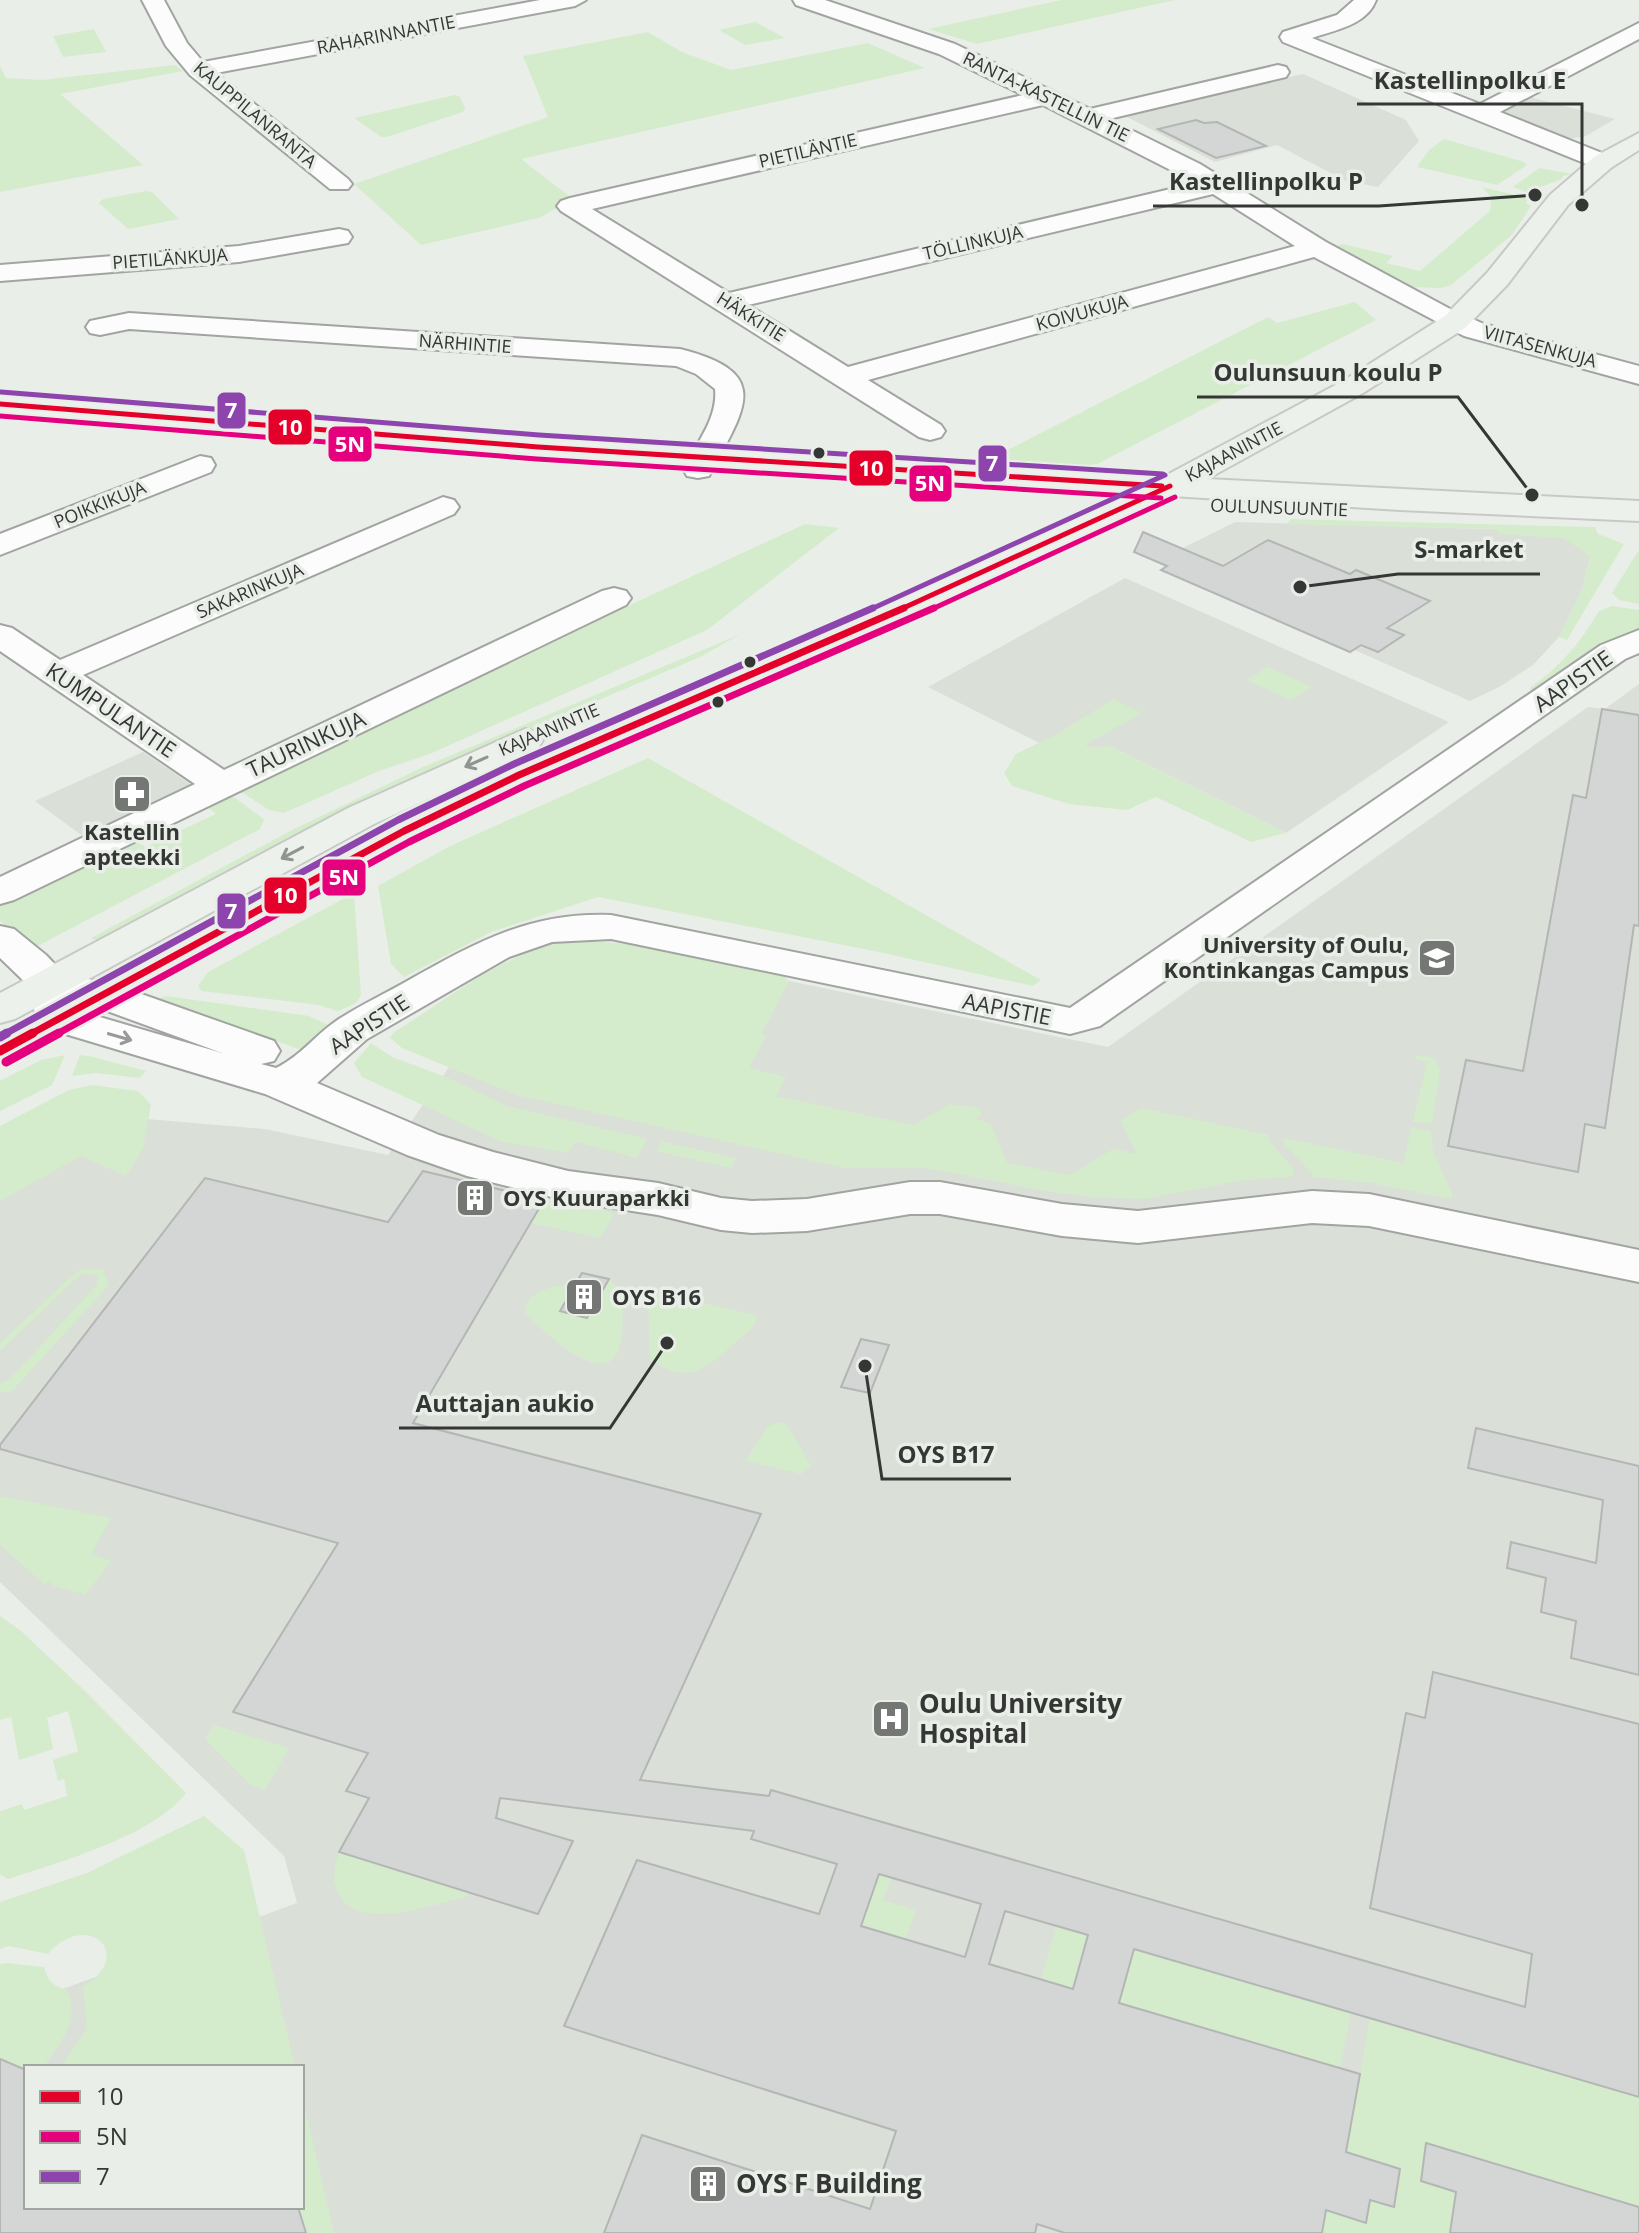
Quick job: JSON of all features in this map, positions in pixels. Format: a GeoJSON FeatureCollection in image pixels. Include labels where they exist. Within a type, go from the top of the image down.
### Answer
{"type":"FeatureCollection","features":[{"type":"Feature","properties":{"kind":"main road","name":"KAJAANINTIE"},"geometry":{"type":"LineString","coordinates":[[0,1051],[53,1000],[420,787],[1114,494],[1170,486],[1353,387],[1443,316],[1497,279],[1559,200],[1603,162],[1639,140]]}},
{"type":"Feature","properties":{"kind":"main road","name":"KAJAANINTIE"},"geometry":{"type":"LineString","coordinates":[[0,1010],[101,994],[404,831],[519,775],[979,576],[1114,494],[1362,357],[1443,316]]}},
{"type":"Feature","properties":{"kind":"main road","name":"OULUNSUUNTIE"},"geometry":{"type":"LineString","coordinates":[[0,404],[1114,494],[1639,521]]}},
{"type":"Feature","properties":{"kind":"main road","name":"OULUNSUUNTIE"},"geometry":{"type":"LineString","coordinates":[[1170,486],[1488,506],[1639,511]]}},
{"type":"Feature","properties":{"kind":"street","name":"KAUPPILANRANTA"},"geometry":{"type":"LineString","coordinates":[[153,0],[177,46],[198,70],[339,184]]}},
{"type":"Feature","properties":{"kind":"street","name":"RAHARINNANTIE"},"geometry":{"type":"LineString","coordinates":[[198,70],[575,0]]}},
{"type":"Feature","properties":{"kind":"street","name":"RANTA-KASTELLIN TIE"},"geometry":{"type":"LineString","coordinates":[[804,0],[947,49],[1087,117],[1218,185],[1317,248],[1443,316]]}},
{"type":"Feature","properties":{"kind":"street"},"geometry":{"type":"LineString","coordinates":[[1365,0],[1363,6],[1345,20],[1291,37],[1603,162]]}},
{"type":"Feature","properties":{"kind":"street"},"geometry":{"type":"LineString","coordinates":[[1481,113],[1639,30]]}},
{"type":"Feature","properties":{"kind":"street"},"geometry":{"type":"LineString","coordinates":[[1087,117],[1278,72]]}},
{"type":"Feature","properties":{"kind":"street","name":"PIETILÄNTIE"},"geometry":{"type":"LineString","coordinates":[[570,206],[1046,97]]}},
{"type":"Feature","properties":{"kind":"street","name":"TÖLLINKUJA"},"geometry":{"type":"LineString","coordinates":[[727,302],[1218,185]]}},
{"type":"Feature","properties":{"kind":"street","name":"HÄKKITIE"},"geometry":{"type":"LineString","coordinates":[[570,206],[848,376],[930,431]]}},
{"type":"Feature","properties":{"kind":"street","name":"PIETILÄNKUJA"},"geometry":{"type":"LineString","coordinates":[[0,273],[239,254],[339,237]]}},
{"type":"Feature","properties":{"kind":"street","name":"KOIVUKUJA"},"geometry":{"type":"LineString","coordinates":[[848,376],[1317,248]]}},
{"type":"Feature","properties":{"kind":"street","name":"VIITASENKUJA"},"geometry":{"type":"LineString","coordinates":[[1443,316],[1474,330],[1639,375]]}},
{"type":"Feature","properties":{"kind":"street","name":"NÄRHINTIE"},"geometry":{"type":"LineString","coordinates":[[100,327],[129,321],[680,358],[712,368],[730,385],[732,401],[701,463]]}},
{"type":"Feature","properties":{"kind":"street","name":"POIKKIKUJA"},"geometry":{"type":"LineString","coordinates":[[0,545],[200,465]]}},
{"type":"Feature","properties":{"kind":"street","name":"SAKARINKUJA"},"geometry":{"type":"LineString","coordinates":[[57,674],[443,507]]}},
{"type":"Feature","properties":{"kind":"street","name":"TAURINKUJA"},"geometry":{"type":"LineString","coordinates":[[0,892],[614,598]]}},
{"type":"Feature","properties":{"kind":"street","name":"KUMPULANTIE"},"geometry":{"type":"LineString","coordinates":[[0,635],[221,785]]}},
{"type":"Feature","properties":{"kind":"street","name":"AAPISTIE"},"geometry":{"type":"LineString","coordinates":[[295,1082],[352,1030],[495,948],[520,937],[563,926],[611,927],[1033,1014],[1070,1021],[1085,1017],[1613,652],[1639,640]]}},
{"type":"Feature","properties":{"kind":"street"},"geometry":{"type":"LineString","coordinates":[[0,938],[32,964],[53,1000],[295,1082]]}},
{"type":"Feature","properties":{"kind":"street"},"geometry":{"type":"LineString","coordinates":[[101,994],[210,1031],[295,1082],[423,1145],[483,1165],[568,1186],[658,1199],[721,1214],[752,1217],[807,1215],[910,1198],[940,1198],[1062,1220],[1138,1227],[1312,1207],[1369,1210],[1639,1266]]}},
{"type":"Feature","properties":{"kind":"shaded area"},"geometry":{"type":"Polygon","coordinates":[[[1303,74],[1406,120],[1419,141],[1378,187],[1346,181],[1277,145],[1215,162],[1121,114],[1303,74]]]}},
{"type":"Feature","properties":{"kind":"shaded area"},"geometry":{"type":"Polygon","coordinates":[[[1526,96],[1615,119],[1586,136],[1562,140],[1503,116],[1499,111],[1526,96]]]}},
{"type":"Feature","properties":{"kind":"shaded area"},"geometry":{"type":"Polygon","coordinates":[[[1235,522],[1562,531],[1592,548],[1582,590],[1559,637],[1533,665],[1470,701],[1155,562],[1235,522]]]}},
{"type":"Feature","properties":{"kind":"shaded area"},"geometry":{"type":"Polygon","coordinates":[[[1125,578],[1449,722],[1286,833],[1110,746],[1081,764],[928,687],[1125,578]]]}},
{"type":"Feature","properties":{"kind":"shaded area","name":"Oulu University Hospital"},"geometry":{"type":"Polygon","coordinates":[[[1639,684],[1639,2233],[0,2233],[0,2012],[297,1903],[284,1856],[0,1582],[0,1200],[147,1119],[265,1129],[388,1155],[520,965],[601,942],[1108,1047],[1588,707],[1605,709],[1639,684]]]}},
{"type":"Feature","properties":{"kind":"shaded area"},"geometry":{"type":"Polygon","coordinates":[[[143,752],[193,786],[84,837],[35,801],[143,752]]]}},
{"type":"Feature","properties":{"kind":"green space"},"geometry":{"type":"Polygon","coordinates":[[[1061,0],[1175,0],[977,44],[928,29],[1061,0]]]}},
{"type":"Feature","properties":{"kind":"green space"},"geometry":{"type":"Polygon","coordinates":[[[755,22],[785,38],[745,45],[719,30],[755,22]]]}},
{"type":"Feature","properties":{"kind":"green space"},"geometry":{"type":"Polygon","coordinates":[[[94,29],[106,52],[63,57],[53,36],[94,29]]]}},
{"type":"Feature","properties":{"kind":"green space"},"geometry":{"type":"Polygon","coordinates":[[[648,32],[682,52],[731,70],[868,43],[925,68],[521,159],[573,199],[539,218],[421,245],[354,184],[548,117],[523,56],[648,32]]]}},
{"type":"Feature","properties":{"kind":"green space"},"geometry":{"type":"Polygon","coordinates":[[[175,65],[183,71],[60,94],[143,165],[0,192],[0,66],[6,78],[42,80],[175,65]]]}},
{"type":"Feature","properties":{"kind":"green space"},"geometry":{"type":"Polygon","coordinates":[[[455,95],[460,97],[465,108],[463,112],[387,137],[381,137],[354,118],[455,95]]]}},
{"type":"Feature","properties":{"kind":"green space"},"geometry":{"type":"Polygon","coordinates":[[[1444,139],[1527,165],[1497,185],[1417,167],[1429,150],[1444,139]]]}},
{"type":"Feature","properties":{"kind":"green space"},"geometry":{"type":"Polygon","coordinates":[[[1539,168],[1573,174],[1538,188],[1532,194],[1513,187],[1539,168]]]}},
{"type":"Feature","properties":{"kind":"green space"},"geometry":{"type":"Polygon","coordinates":[[[1482,187],[1528,198],[1526,203],[1531,206],[1512,235],[1451,285],[1441,288],[1407,287],[1327,248],[1343,244],[1393,256],[1386,263],[1420,271],[1490,211],[1491,197],[1482,187]]]}},
{"type":"Feature","properties":{"kind":"green space"},"geometry":{"type":"Polygon","coordinates":[[[152,192],[179,219],[128,229],[99,203],[103,199],[152,192]]]}},
{"type":"Feature","properties":{"kind":"green space"},"geometry":{"type":"Polygon","coordinates":[[[1355,302],[1376,320],[1097,464],[1076,466],[992,458],[1268,317],[1277,323],[1355,302]]]}},
{"type":"Feature","properties":{"kind":"green space"},"geometry":{"type":"Polygon","coordinates":[[[1291,519],[1595,527],[1598,534],[1624,544],[1567,640],[1559,637],[1582,590],[1590,556],[1564,538],[1500,534],[1497,529],[1287,524],[1291,519]]]}},
{"type":"Feature","properties":{"kind":"green space"},"geometry":{"type":"Polygon","coordinates":[[[805,524],[839,528],[707,630],[432,753],[379,771],[284,813],[269,810],[235,788],[805,524]]]}},
{"type":"Feature","properties":{"kind":"green space"},"geometry":{"type":"Polygon","coordinates":[[[1639,550],[1639,604],[1619,600],[1612,593],[1639,550]]]}},
{"type":"Feature","properties":{"kind":"green space"},"geometry":{"type":"Polygon","coordinates":[[[1612,606],[1639,610],[1639,632],[1532,693],[1530,688],[1569,653],[1599,611],[1612,606]]]}},
{"type":"Feature","properties":{"kind":"green space"},"geometry":{"type":"Polygon","coordinates":[[[741,634],[700,657],[502,741],[100,942],[91,938],[292,830],[423,767],[741,634]]]}},
{"type":"Feature","properties":{"kind":"green space"},"geometry":{"type":"Polygon","coordinates":[[[1268,667],[1312,687],[1291,700],[1247,680],[1268,667]]]}},
{"type":"Feature","properties":{"kind":"green space"},"geometry":{"type":"Polygon","coordinates":[[[1113,699],[1142,713],[1085,745],[1093,748],[1110,746],[1286,833],[1251,842],[1156,797],[1127,810],[1069,804],[1012,786],[1004,773],[1016,754],[1059,733],[1113,699]]]}},
{"type":"Feature","properties":{"kind":"green space"},"geometry":{"type":"Polygon","coordinates":[[[648,758],[1041,980],[1033,986],[879,952],[598,897],[491,932],[404,977],[391,964],[378,886],[450,846],[648,758]]]}},
{"type":"Feature","properties":{"kind":"green space"},"geometry":{"type":"Polygon","coordinates":[[[227,792],[264,820],[260,829],[32,949],[0,921],[0,901],[133,838],[145,847],[216,814],[205,805],[227,792]]]}},
{"type":"Feature","properties":{"kind":"green space"},"geometry":{"type":"Polygon","coordinates":[[[354,893],[361,995],[356,1003],[338,1011],[319,1005],[202,991],[198,986],[208,972],[354,893]]]}},
{"type":"Feature","properties":{"kind":"green space"},"geometry":{"type":"Polygon","coordinates":[[[570,940],[630,944],[784,976],[788,981],[762,1033],[766,1036],[749,1068],[786,1077],[776,1096],[913,1125],[951,1104],[978,1108],[982,1115],[975,1119],[990,1123],[1007,1163],[1070,1175],[1113,1149],[1137,1154],[1121,1121],[1141,1108],[1269,1135],[1268,1140],[1293,1168],[1293,1176],[1239,1181],[1144,1199],[1091,1197],[1040,1190],[928,1168],[845,1168],[517,1095],[402,1048],[390,1038],[394,1032],[456,991],[501,965],[547,945],[570,940]]]}},
{"type":"Feature","properties":{"kind":"green space"},"geometry":{"type":"Polygon","coordinates":[[[166,996],[309,1016],[332,1027],[305,1051],[160,1002],[160,998],[166,996]]]}},
{"type":"Feature","properties":{"kind":"green space"},"geometry":{"type":"Polygon","coordinates":[[[371,1043],[392,1057],[446,1077],[507,1106],[647,1139],[637,1158],[576,1142],[567,1153],[502,1142],[362,1077],[354,1063],[371,1043]]]}},
{"type":"Feature","properties":{"kind":"green space"},"geometry":{"type":"Polygon","coordinates":[[[65,1055],[52,1085],[0,1111],[0,1081],[41,1060],[65,1055]]]}},
{"type":"Feature","properties":{"kind":"green space"},"geometry":{"type":"Polygon","coordinates":[[[80,1055],[146,1071],[139,1078],[96,1073],[72,1076],[80,1055]]]}},
{"type":"Feature","properties":{"kind":"green space"},"geometry":{"type":"Polygon","coordinates":[[[1416,1055],[1434,1058],[1440,1071],[1432,1123],[1413,1122],[1427,1062],[1415,1059],[1416,1055]]]}},
{"type":"Feature","properties":{"kind":"green space"},"geometry":{"type":"Polygon","coordinates":[[[92,1085],[138,1091],[151,1105],[143,1149],[126,1176],[81,1156],[0,1201],[0,1126],[69,1090],[92,1085]]]}},
{"type":"Feature","properties":{"kind":"green space"},"geometry":{"type":"Polygon","coordinates":[[[1412,1127],[1431,1131],[1433,1151],[1452,1192],[1452,1199],[1372,1183],[1315,1177],[1283,1143],[1284,1138],[1403,1163],[1412,1127]]]}},
{"type":"Feature","properties":{"kind":"green space"},"geometry":{"type":"Polygon","coordinates":[[[662,1142],[736,1158],[731,1168],[657,1151],[662,1142]]]}},
{"type":"Feature","properties":{"kind":"green space"},"geometry":{"type":"Polygon","coordinates":[[[552,1191],[614,1214],[600,1238],[531,1223],[552,1191]]]}},
{"type":"Feature","properties":{"kind":"green space"},"geometry":{"type":"Polygon","coordinates":[[[85,1268],[103,1270],[109,1285],[13,1390],[0,1391],[0,1384],[10,1379],[96,1286],[98,1276],[85,1273],[79,1276],[0,1351],[0,1343],[76,1272],[85,1268]]]}},
{"type":"Feature","properties":{"kind":"green space"},"geometry":{"type":"Polygon","coordinates":[[[609,1279],[623,1295],[620,1346],[609,1362],[585,1360],[570,1352],[525,1313],[531,1298],[537,1294],[577,1282],[560,1311],[587,1318],[609,1279]]]}},
{"type":"Feature","properties":{"kind":"green space"},"geometry":{"type":"Polygon","coordinates":[[[651,1291],[755,1315],[757,1320],[744,1335],[705,1367],[684,1373],[673,1371],[650,1357],[648,1296],[651,1291]]]}},
{"type":"Feature","properties":{"kind":"green space"},"geometry":{"type":"Polygon","coordinates":[[[780,1422],[788,1426],[811,1466],[801,1474],[746,1461],[768,1426],[780,1422]]]}},
{"type":"Feature","properties":{"kind":"green space"},"geometry":{"type":"Polygon","coordinates":[[[0,1496],[111,1518],[91,1554],[111,1561],[85,1595],[54,1586],[48,1581],[46,1586],[0,1545],[0,1496]]]}},
{"type":"Feature","properties":{"kind":"green space"},"geometry":{"type":"Polygon","coordinates":[[[0,1616],[21,1631],[84,1690],[186,1793],[152,1822],[129,1835],[8,1879],[0,1874],[0,1811],[22,1804],[24,1810],[67,1796],[64,1779],[58,1781],[53,1760],[78,1751],[68,1711],[47,1718],[53,1749],[19,1760],[11,1717],[0,1720],[0,1616]]]}},
{"type":"Feature","properties":{"kind":"green space"},"geometry":{"type":"Polygon","coordinates":[[[214,1725],[289,1748],[265,1790],[252,1786],[205,1739],[214,1725]]]}},
{"type":"Feature","properties":{"kind":"green space"},"geometry":{"type":"Polygon","coordinates":[[[204,1816],[244,1850],[295,2065],[62,2065],[87,2028],[83,1987],[99,1974],[106,1962],[106,1950],[100,1941],[90,1936],[63,1941],[48,1954],[9,1946],[0,1949],[0,1902],[87,1873],[204,1816]]]}},
{"type":"Feature","properties":{"kind":"green space"},"geometry":{"type":"Polygon","coordinates":[[[339,1852],[469,1892],[466,1897],[397,1913],[362,1912],[349,1906],[336,1889],[334,1873],[339,1852]]]}},
{"type":"Feature","properties":{"kind":"green space"},"geometry":{"type":"Polygon","coordinates":[[[879,1875],[891,1878],[883,1900],[916,1910],[906,1939],[861,1926],[879,1875]]]}},
{"type":"Feature","properties":{"kind":"green space"},"geometry":{"type":"Polygon","coordinates":[[[1056,1926],[1088,1935],[1073,1989],[1041,1980],[1056,1926]]]}},
{"type":"Feature","properties":{"kind":"green space"},"geometry":{"type":"Polygon","coordinates":[[[1134,1949],[1351,2012],[1340,2068],[1119,2003],[1134,1949]]]}},
{"type":"Feature","properties":{"kind":"green space"},"geometry":{"type":"Polygon","coordinates":[[[0,1964],[44,1967],[52,1982],[67,1990],[71,2001],[70,2021],[45,2065],[24,2065],[24,2069],[0,2059],[0,1964]]]}},
{"type":"Feature","properties":{"kind":"green space"},"geometry":{"type":"Polygon","coordinates":[[[1370,2019],[1639,2097],[1639,2207],[1427,2143],[1421,2181],[1456,2192],[1450,2233],[1322,2233],[1326,2210],[1365,2223],[1370,2200],[1395,2207],[1400,2169],[1346,2152],[1370,2019]]]}},
{"type":"Feature","properties":{"kind":"green space"},"geometry":{"type":"Polygon","coordinates":[[[304,2105],[334,2233],[306,2233],[299,2209],[304,2209],[304,2105]]]}},
{"type":"Feature","properties":{"kind":"building"},"geometry":{"type":"Polygon","coordinates":[[[1196,120],[1217,122],[1266,146],[1216,158],[1158,129],[1196,120]]]}},
{"type":"Feature","properties":{"kind":"building"},"geometry":{"type":"Polygon","coordinates":[[[1143,532],[1223,566],[1268,540],[1350,574],[1356,570],[1430,601],[1387,628],[1404,635],[1378,652],[1361,645],[1350,652],[1161,570],[1167,566],[1134,552],[1143,532]]]}},
{"type":"Feature","properties":{"kind":"building"},"geometry":{"type":"Polygon","coordinates":[[[1602,709],[1639,715],[1639,926],[1634,925],[1605,1128],[1585,1124],[1578,1172],[1448,1146],[1466,1060],[1523,1071],[1573,795],[1586,798],[1602,709]]]}},
{"type":"Feature","properties":{"kind":"building"},"geometry":{"type":"Polygon","coordinates":[[[423,1171],[544,1200],[413,1423],[761,1514],[640,1780],[769,1796],[771,1790],[1525,2007],[1532,1954],[1370,1908],[1406,1713],[1425,1718],[1433,1672],[1639,1724],[1639,2097],[1134,1949],[1119,2003],[1360,2074],[1346,2152],[1400,2169],[1394,2207],[1370,2200],[1366,2223],[1326,2210],[1322,2233],[1065,2233],[1037,2224],[1035,2233],[604,2233],[642,2135],[870,2209],[896,2131],[564,2026],[637,1860],[819,1914],[837,1864],[751,1839],[754,1831],[500,1798],[496,1818],[573,1841],[538,1914],[339,1852],[369,1798],[346,1791],[368,1753],[233,1712],[338,1543],[0,1449],[0,1445],[205,1178],[388,1222],[423,1171]],[[879,1874],[861,1926],[965,1957],[981,1904],[879,1874]],[[1005,1911],[989,1964],[1073,1989],[1088,1935],[1005,1911]]]}},
{"type":"Feature","properties":{"kind":"building","name":"OYS B16"},"geometry":{"type":"Polygon","coordinates":[[[582,1273],[609,1279],[587,1318],[560,1311],[582,1273]]]}},
{"type":"Feature","properties":{"kind":"building"},"geometry":{"type":"Polygon","coordinates":[[[861,1339],[889,1345],[870,1393],[841,1387],[861,1339]]]}},
{"type":"Feature","properties":{"kind":"building"},"geometry":{"type":"Polygon","coordinates":[[[1476,1428],[1639,1466],[1639,1675],[1571,1658],[1576,1621],[1541,1612],[1546,1578],[1507,1568],[1511,1542],[1596,1563],[1603,1500],[1468,1468],[1476,1428]]]}},
{"type":"Feature","properties":{"kind":"building"},"geometry":{"type":"Polygon","coordinates":[[[0,2059],[24,2069],[24,2209],[299,2209],[306,2233],[0,2233],[0,2059]]]}},
{"type":"Feature","properties":{"kind":"building"},"geometry":{"type":"Polygon","coordinates":[[[1426,2143],[1639,2207],[1639,2233],[1450,2233],[1456,2192],[1421,2181],[1426,2143]]]}},
{"type":"Feature","properties":{"kind":"transit line","name":"7"},"geometry":{"type":"LineString","coordinates":[[1,392],[539,435],[1163,474]]}},
{"type":"Feature","properties":{"kind":"transit line","name":"10"},"geometry":{"type":"LineString","coordinates":[[0,404],[538,447],[1162,486]]}},
{"type":"Feature","properties":{"kind":"transit line","name":"5N"},"geometry":{"type":"LineString","coordinates":[[0,416],[537,459],[1161,498]]}},
{"type":"Feature","properties":{"kind":"transit line","name":"7"},"geometry":{"type":"LineString","coordinates":[[0,1037],[398,820],[514,764],[974,565],[1165,475]]}},
{"type":"Feature","properties":{"kind":"transit line","name":"10"},"geometry":{"type":"LineString","coordinates":[[0,1051],[404,831],[519,775],[979,576],[1170,486]]}},
{"type":"Feature","properties":{"kind":"transit line","name":"5N"},"geometry":{"type":"LineString","coordinates":[[6,1062],[409,842],[524,786],[984,587],[1175,497]]}},
{"type":"Feature","properties":{"kind":"place","name":"Kastellinpolku P"},"geometry":{"type":"Point","coordinates":[1535,195]}},
{"type":"Feature","properties":{"kind":"place","name":"Kastellinpolku E"},"geometry":{"type":"Point","coordinates":[1582,205]}},
{"type":"Feature","properties":{"kind":"place","name":"Oulunsuun koulu P"},"geometry":{"type":"Point","coordinates":[1532,495]}},
{"type":"Feature","properties":{"kind":"place","name":"S-market"},"geometry":{"type":"Point","coordinates":[1300,587]}},
{"type":"Feature","properties":{"kind":"place","name":"Kastellin apteekki"},"geometry":{"type":"Point","coordinates":[132,794]}},
{"type":"Feature","properties":{"kind":"place","name":"University of Oulu, Kontinkangas Campus"},"geometry":{"type":"Point","coordinates":[1437,958]}},
{"type":"Feature","properties":{"kind":"place","name":"OYS Kuuraparkki"},"geometry":{"type":"Point","coordinates":[475,1198]}},
{"type":"Feature","properties":{"kind":"place","name":"OYS B16"},"geometry":{"type":"Point","coordinates":[584,1297]}},
{"type":"Feature","properties":{"kind":"place","name":"Auttajan aukio"},"geometry":{"type":"Point","coordinates":[667,1343]}},
{"type":"Feature","properties":{"kind":"place","name":"OYS B17"},"geometry":{"type":"Point","coordinates":[865,1366]}},
{"type":"Feature","properties":{"kind":"place","name":"Oulu University Hospital"},"geometry":{"type":"Point","coordinates":[891,1719]}},
{"type":"Feature","properties":{"kind":"place","name":"OYS F Building"},"geometry":{"type":"Point","coordinates":[708,2184]}}]}
